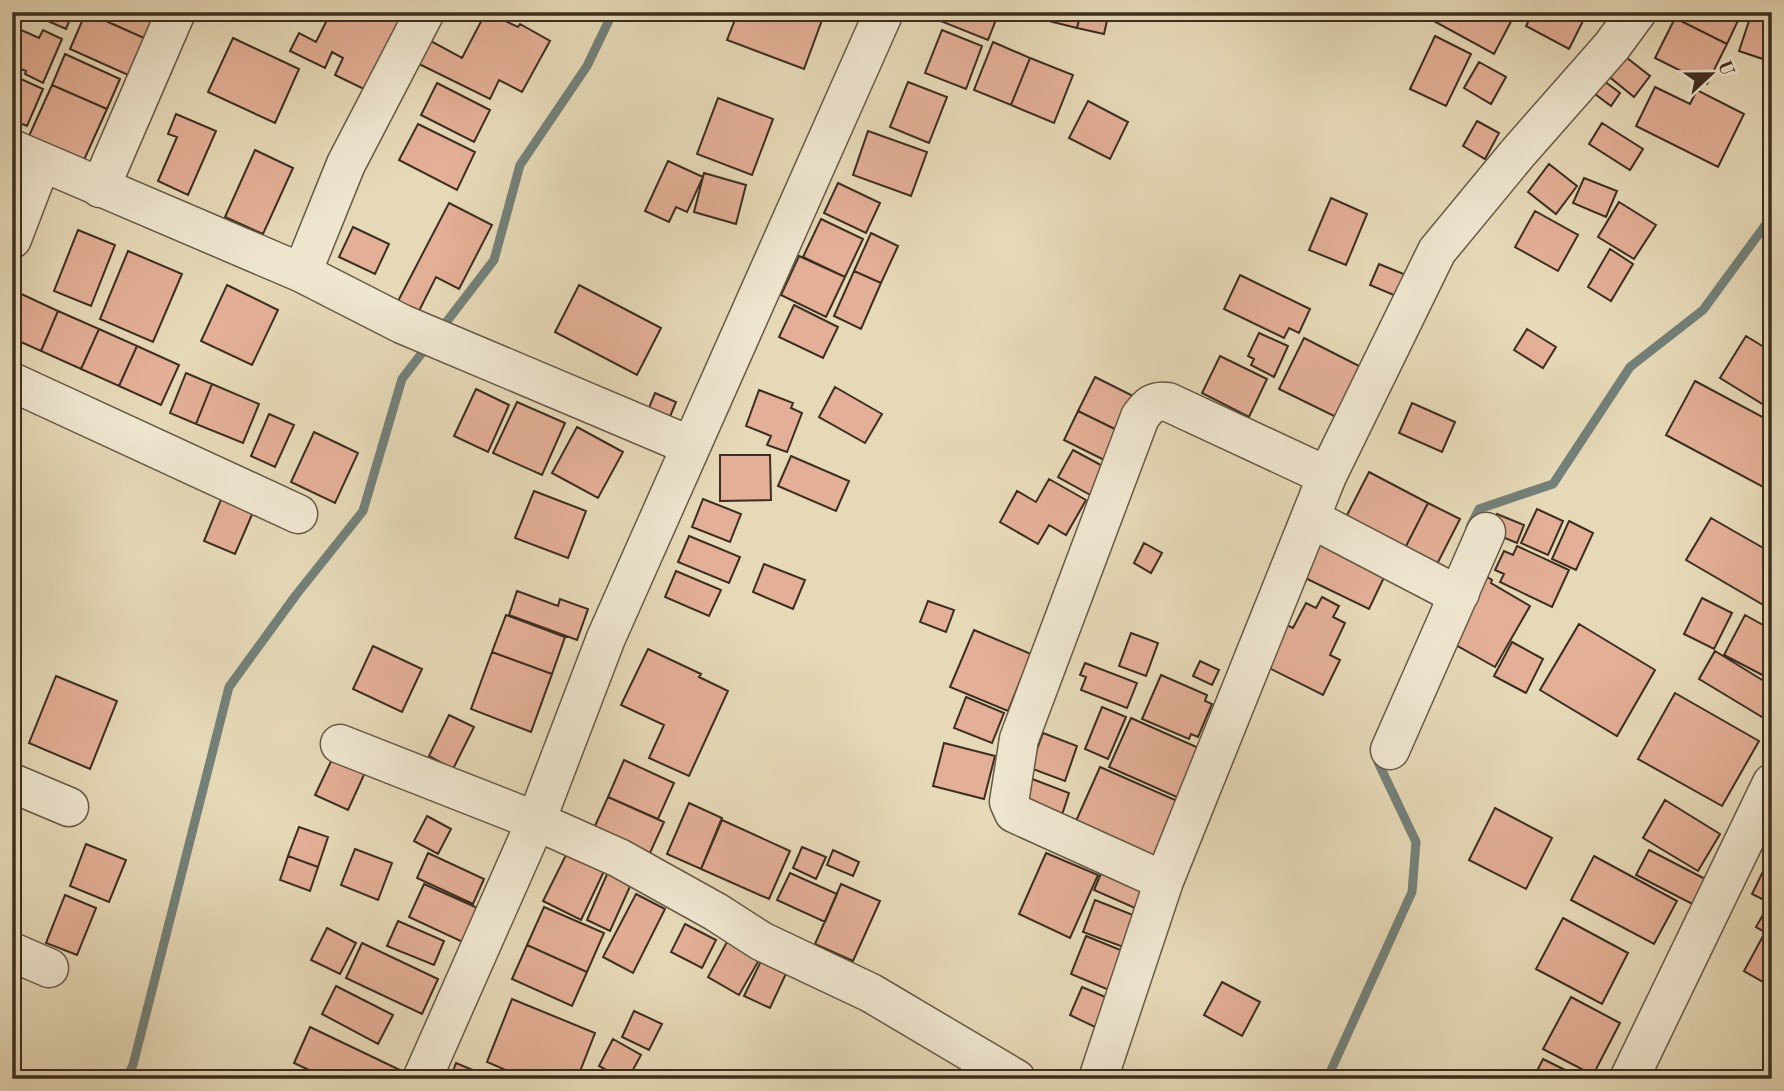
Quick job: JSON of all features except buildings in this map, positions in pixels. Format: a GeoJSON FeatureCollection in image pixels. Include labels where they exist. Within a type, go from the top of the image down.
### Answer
{"type":"FeatureCollection","features":[{"type":"Feature","properties":{"kind":"street"},"geometry":{"type":"LineString","coordinates":[[100,188],[176,12]]}},
{"type":"Feature","properties":{"kind":"street"},"geometry":{"type":"LineString","coordinates":[[422,1079],[536,821],[606,638],[884,12]]}},
{"type":"Feature","properties":{"kind":"street"},"geometry":{"type":"LineString","coordinates":[[1098,1079],[1164,881],[1327,476],[1437,251],[1517,154],[1612,46],[1637,12]]}},
{"type":"Feature","properties":{"kind":"street"},"geometry":{"type":"LineString","coordinates":[[302,273],[346,164],[417,15]]}},
{"type":"Feature","properties":{"kind":"street"},"geometry":{"type":"LineString","coordinates":[[12,239],[27,156],[302,273],[402,324],[691,446]]}},
{"type":"Feature","properties":{"kind":"street"},"geometry":{"type":"LineString","coordinates":[[12,382],[298,514]]}},
{"type":"Feature","properties":{"kind":"street"},"geometry":{"type":"LineString","coordinates":[[1164,881],[1014,813],[1009,802],[1020,739],[1139,417],[1154,402],[1168,402],[1327,476]]}},
{"type":"Feature","properties":{"kind":"street"},"geometry":{"type":"LineString","coordinates":[[1310,518],[1460,593]]}},
{"type":"Feature","properties":{"kind":"street"},"geometry":{"type":"LineString","coordinates":[[1390,750],[1486,532]]}},
{"type":"Feature","properties":{"kind":"street"},"geometry":{"type":"LineString","coordinates":[[340,744],[536,821],[620,859],[716,912],[761,942],[871,993],[1016,1079]]}},
{"type":"Feature","properties":{"kind":"street"},"geometry":{"type":"LineString","coordinates":[[12,783],[69,807]]}},
{"type":"Feature","properties":{"kind":"street"},"geometry":{"type":"LineString","coordinates":[[1629,1079],[1772,783]]}},
{"type":"Feature","properties":{"kind":"street"},"geometry":{"type":"LineString","coordinates":[[12,952],[49,968]]}},
{"type":"Feature","properties":{"kind":"waterway"},"geometry":{"type":"LineString","coordinates":[[441,329],[494,260],[520,165],[587,66],[613,12]]}},
{"type":"Feature","properties":{"kind":"waterway"},"geometry":{"type":"LineString","coordinates":[[1470,527],[1479,509],[1553,484],[1630,367],[1703,310],[1772,216]]}},
{"type":"Feature","properties":{"kind":"waterway"},"geometry":{"type":"LineString","coordinates":[[126,1079],[133,1065],[229,687],[296,595],[363,511],[402,379],[428,345]]}},
{"type":"Feature","properties":{"kind":"waterway"},"geometry":{"type":"LineString","coordinates":[[1327,1079],[1412,892],[1416,842],[1378,762],[1381,755]]}}]}
